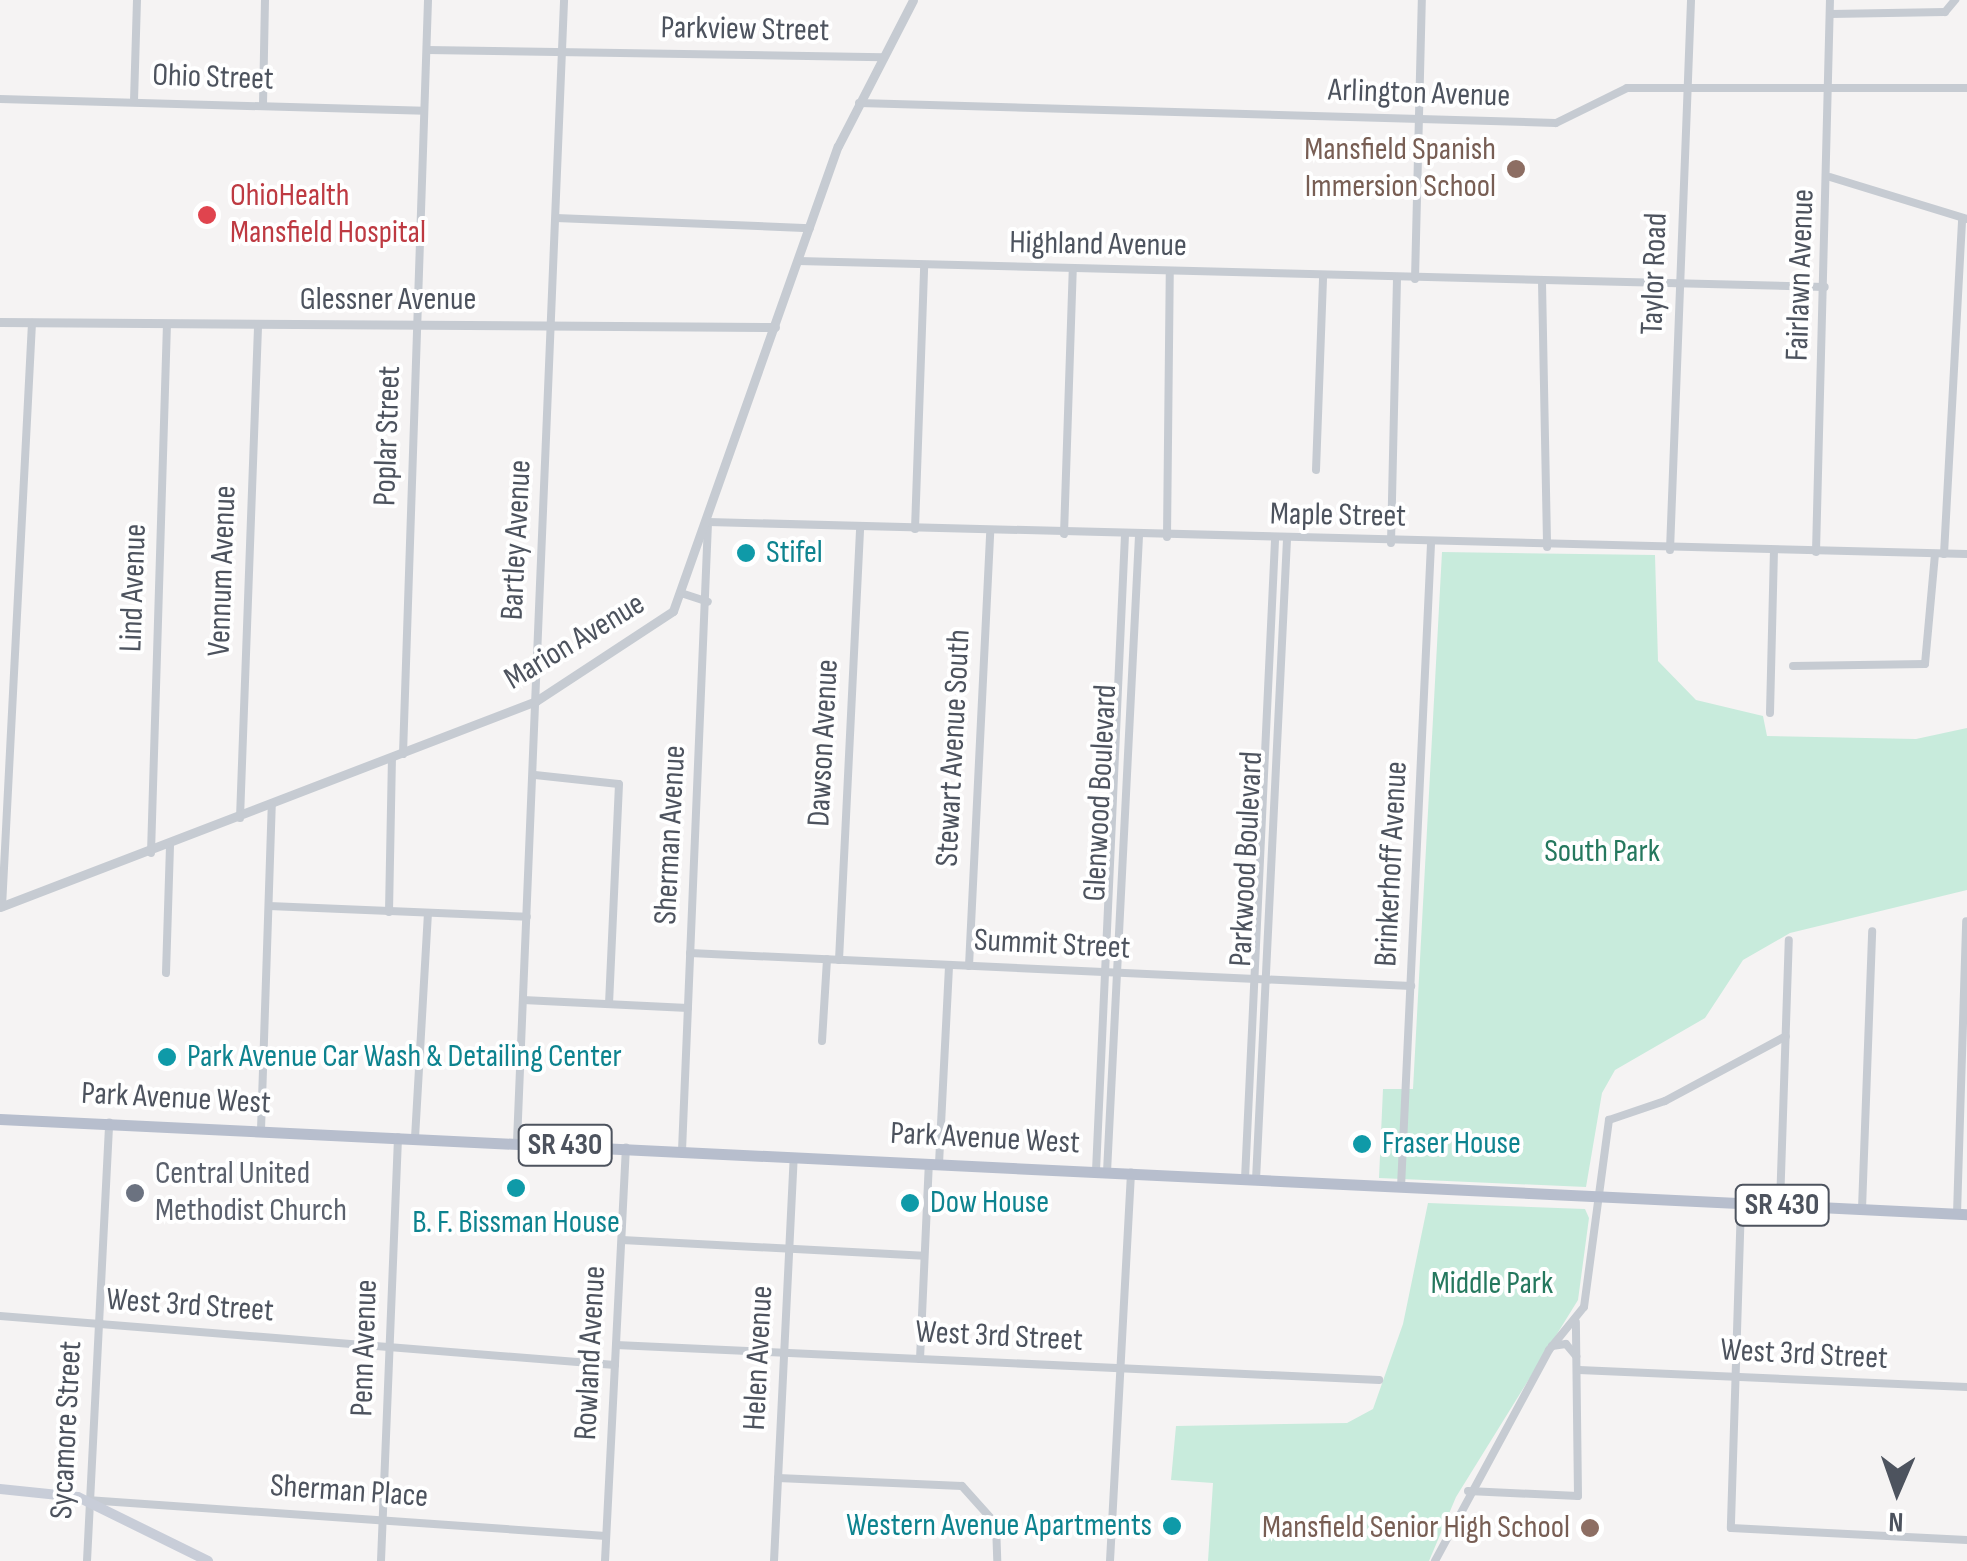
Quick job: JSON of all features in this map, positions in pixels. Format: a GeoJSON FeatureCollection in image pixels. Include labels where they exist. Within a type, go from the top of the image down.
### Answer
{"type":"FeatureCollection","features":[{"type":"Feature","properties":{"kind":"main road","name":"Park Avenue West"},"geometry":{"type":"LineString","coordinates":[[0,1119],[1962,1214]]}},
{"type":"Feature","properties":{"kind":"main road"},"geometry":{"type":"LineString","coordinates":[[0,1489],[88,1500],[208,1561]]}},
{"type":"Feature","properties":{"kind":"street"},"geometry":{"type":"LineString","coordinates":[[134,101],[136,0]]}},
{"type":"Feature","properties":{"kind":"street"},"geometry":{"type":"LineString","coordinates":[[262,104],[265,0]]}},
{"type":"Feature","properties":{"kind":"street","name":"Poplar Street"},"geometry":{"type":"LineString","coordinates":[[403,754],[428,0]]}},
{"type":"Feature","properties":{"kind":"street","name":"Bartley Avenue"},"geometry":{"type":"LineString","coordinates":[[517,1142],[564,0]]}},
{"type":"Feature","properties":{"kind":"street","name":"Marion Avenue"},"geometry":{"type":"LineString","coordinates":[[1,907],[170,846],[536,701],[645,632],[684,594],[810,228],[859,103],[913,0]]}},
{"type":"Feature","properties":{"kind":"street"},"geometry":{"type":"LineString","coordinates":[[1422,0],[1415,278],[1825,287]]}},
{"type":"Feature","properties":{"kind":"street","name":"Taylor Road"},"geometry":{"type":"LineString","coordinates":[[1670,550],[1692,0]]}},
{"type":"Feature","properties":{"kind":"street","name":"Fairlawn Avenue"},"geometry":{"type":"LineString","coordinates":[[1816,552],[1833,88],[1830,0]]}},
{"type":"Feature","properties":{"kind":"street"},"geometry":{"type":"LineString","coordinates":[[1832,14],[1945,12],[1955,0]]}},
{"type":"Feature","properties":{"kind":"street","name":"Parkview Street"},"geometry":{"type":"LineString","coordinates":[[427,50],[883,57]]}},
{"type":"Feature","properties":{"kind":"street","name":"Arlington Avenue"},"geometry":{"type":"LineString","coordinates":[[859,103],[1564,122],[1618,89],[1967,88]]}},
{"type":"Feature","properties":{"kind":"street","name":"Ohio Street"},"geometry":{"type":"LineString","coordinates":[[0,99],[424,111]]}},
{"type":"Feature","properties":{"kind":"street"},"geometry":{"type":"LineString","coordinates":[[1793,666],[1918,666],[1932,653],[1940,554],[1964,218],[1830,177]]}},
{"type":"Feature","properties":{"kind":"street"},"geometry":{"type":"LineString","coordinates":[[556,218],[810,228]]}},
{"type":"Feature","properties":{"kind":"street","name":"Highland Avenue"},"geometry":{"type":"LineString","coordinates":[[798,262],[1415,278]]}},
{"type":"Feature","properties":{"kind":"street"},"geometry":{"type":"LineString","coordinates":[[914,530],[924,266]]}},
{"type":"Feature","properties":{"kind":"street"},"geometry":{"type":"LineString","coordinates":[[1064,534],[1073,269]]}},
{"type":"Feature","properties":{"kind":"street"},"geometry":{"type":"LineString","coordinates":[[1166,536],[1170,272]]}},
{"type":"Feature","properties":{"kind":"street"},"geometry":{"type":"LineString","coordinates":[[1316,470],[1323,276]]}},
{"type":"Feature","properties":{"kind":"street"},"geometry":{"type":"LineString","coordinates":[[1391,543],[1397,278]]}},
{"type":"Feature","properties":{"kind":"street"},"geometry":{"type":"LineString","coordinates":[[1542,282],[1547,547]]}},
{"type":"Feature","properties":{"kind":"street","name":"Glessner Avenue"},"geometry":{"type":"LineString","coordinates":[[0,322],[775,327]]}},
{"type":"Feature","properties":{"kind":"street"},"geometry":{"type":"LineString","coordinates":[[1,907],[32,323]]}},
{"type":"Feature","properties":{"kind":"street","name":"Lind Avenue"},"geometry":{"type":"LineString","coordinates":[[151,853],[167,324]]}},
{"type":"Feature","properties":{"kind":"street","name":"Vennum Avenue"},"geometry":{"type":"LineString","coordinates":[[240,818],[258,325]]}},
{"type":"Feature","properties":{"kind":"street","name":"Maple Street"},"geometry":{"type":"LineString","coordinates":[[708,522],[1547,547],[1967,554]]}},
{"type":"Feature","properties":{"kind":"street","name":"Sherman Avenue"},"geometry":{"type":"LineString","coordinates":[[682,1151],[708,602],[708,522]]}},
{"type":"Feature","properties":{"kind":"street","name":"Dawson Avenue"},"geometry":{"type":"LineString","coordinates":[[839,960],[860,528]]}},
{"type":"Feature","properties":{"kind":"street","name":"Stewart Avenue South"},"geometry":{"type":"LineString","coordinates":[[968,966],[990,532]]}},
{"type":"Feature","properties":{"kind":"street","name":"Glenwood Boulevard"},"geometry":{"type":"LineString","coordinates":[[1101,1172],[1104,972],[1125,536]]}},
{"type":"Feature","properties":{"kind":"street","name":"Glenwood Boulevard"},"geometry":{"type":"LineString","coordinates":[[1101,1172],[1116,973],[1138,536]]}},
{"type":"Feature","properties":{"kind":"street"},"geometry":{"type":"LineString","coordinates":[[1251,1180],[1255,979],[1276,540]]}},
{"type":"Feature","properties":{"kind":"street","name":"Parkwood Boulevard"},"geometry":{"type":"LineString","coordinates":[[1251,1180],[1266,980],[1287,540]]}},
{"type":"Feature","properties":{"kind":"street","name":"Brinkerhoff Avenue"},"geometry":{"type":"LineString","coordinates":[[1401,1187],[1431,544]]}},
{"type":"Feature","properties":{"kind":"street"},"geometry":{"type":"LineString","coordinates":[[1770,713],[1774,552]]}},
{"type":"Feature","properties":{"kind":"street"},"geometry":{"type":"LineString","coordinates":[[684,594],[708,602]]}},
{"type":"Feature","properties":{"kind":"street"},"geometry":{"type":"LineString","coordinates":[[388,912],[392,759]]}},
{"type":"Feature","properties":{"kind":"street"},"geometry":{"type":"LineString","coordinates":[[534,775],[619,784],[610,1004]]}},
{"type":"Feature","properties":{"kind":"street"},"geometry":{"type":"LineString","coordinates":[[261,1130],[272,806]]}},
{"type":"Feature","properties":{"kind":"street"},"geometry":{"type":"LineString","coordinates":[[166,974],[170,846]]}},
{"type":"Feature","properties":{"kind":"street"},"geometry":{"type":"LineString","coordinates":[[269,906],[528,918]]}},
{"type":"Feature","properties":{"kind":"street"},"geometry":{"type":"LineString","coordinates":[[415,1138],[428,913]]}},
{"type":"Feature","properties":{"kind":"street"},"geometry":{"type":"LineString","coordinates":[[1962,1214],[1966,921]]}},
{"type":"Feature","properties":{"kind":"street"},"geometry":{"type":"LineString","coordinates":[[1862,1209],[1872,931]]}},
{"type":"Feature","properties":{"kind":"street"},"geometry":{"type":"LineString","coordinates":[[1780,1205],[1790,940]]}},
{"type":"Feature","properties":{"kind":"street","name":"Summit Street"},"geometry":{"type":"LineString","coordinates":[[690,953],[1411,986]]}},
{"type":"Feature","properties":{"kind":"street"},"geometry":{"type":"LineString","coordinates":[[822,1041],[826,960]]}},
{"type":"Feature","properties":{"kind":"street"},"geometry":{"type":"LineString","coordinates":[[920,1359],[924,1256],[949,965]]}},
{"type":"Feature","properties":{"kind":"street"},"geometry":{"type":"LineString","coordinates":[[524,1000],[688,1008]]}},
{"type":"Feature","properties":{"kind":"street"},"geometry":{"type":"LineString","coordinates":[[1468,1491],[1578,1496],[1576,1322],[1595,1270],[1597,1196],[1613,1116],[1666,1101],[1786,1036]]}},
{"type":"Feature","properties":{"kind":"street","name":"Sycamore Street"},"geometry":{"type":"LineString","coordinates":[[87,1561],[110,1122]]}},
{"type":"Feature","properties":{"kind":"street","name":"Penn Avenue"},"geometry":{"type":"LineString","coordinates":[[380,1561],[398,1137]]}},
{"type":"Feature","properties":{"kind":"street","name":"Rowland Avenue"},"geometry":{"type":"LineString","coordinates":[[606,1561],[626,1148]]}},
{"type":"Feature","properties":{"kind":"street","name":"Helen Avenue"},"geometry":{"type":"LineString","coordinates":[[774,1561],[794,1157]]}},
{"type":"Feature","properties":{"kind":"street"},"geometry":{"type":"LineString","coordinates":[[1110,1561],[1131,1173]]}},
{"type":"Feature","properties":{"kind":"street"},"geometry":{"type":"LineString","coordinates":[[1741,1204],[1732,1528],[1967,1540]]}},
{"type":"Feature","properties":{"kind":"street"},"geometry":{"type":"LineString","coordinates":[[622,1240],[924,1256]]}},
{"type":"Feature","properties":{"kind":"street","name":"West 3rd Street"},"geometry":{"type":"LineString","coordinates":[[0,1316],[615,1364]]}},
{"type":"Feature","properties":{"kind":"street"},"geometry":{"type":"LineString","coordinates":[[1435,1561],[1468,1491],[1512,1429],[1552,1346],[1576,1322]]}},
{"type":"Feature","properties":{"kind":"street","name":"West 3rd Street"},"geometry":{"type":"LineString","coordinates":[[616,1345],[1379,1380]]}},
{"type":"Feature","properties":{"kind":"street"},"geometry":{"type":"LineString","coordinates":[[1552,1346],[1571,1346],[1578,1365]]}},
{"type":"Feature","properties":{"kind":"street","name":"West 3rd Street"},"geometry":{"type":"LineString","coordinates":[[1578,1365],[1967,1388]]}},
{"type":"Feature","properties":{"kind":"street"},"geometry":{"type":"LineString","coordinates":[[778,1478],[962,1486],[996,1524],[997,1561]]}},
{"type":"Feature","properties":{"kind":"street","name":"Sherman Place"},"geometry":{"type":"LineString","coordinates":[[88,1500],[606,1536]]}},
{"type":"Feature","properties":{"kind":"green space","name":"South Park"},"geometry":{"type":"Polygon","coordinates":[[[1442,552],[1655,555],[1658,661],[1696,700],[1763,716],[1767,736],[1916,739],[1967,728],[1967,890],[1790,933],[1743,960],[1705,1018],[1615,1070],[1602,1093],[1586,1187],[1379,1178],[1383,1089],[1413,1089],[1442,552]]]}},
{"type":"Feature","properties":{"kind":"green space","name":"Middle Park"},"geometry":{"type":"Polygon","coordinates":[[[1428,1203],[1585,1209],[1589,1218],[1578,1300],[1456,1497],[1429,1561],[1208,1561],[1213,1483],[1171,1480],[1176,1426],[1347,1423],[1373,1409],[1403,1324],[1428,1203]]]}},
{"type":"Feature","properties":{"kind":"place","name":"Mansfield Spanish Immersion School"},"geometry":{"type":"Point","coordinates":[1516,169]}},
{"type":"Feature","properties":{"kind":"place","name":"OhioHealth Mansfield Hospital"},"geometry":{"type":"Point","coordinates":[207,215]}},
{"type":"Feature","properties":{"kind":"place","name":"Stifel"},"geometry":{"type":"Point","coordinates":[746,553]}},
{"type":"Feature","properties":{"kind":"place","name":"Park Avenue Car Wash & Detailing Center"},"geometry":{"type":"Point","coordinates":[167,1057]}},
{"type":"Feature","properties":{"kind":"place","name":"Fraser House"},"geometry":{"type":"Point","coordinates":[1362,1144]}},
{"type":"Feature","properties":{"kind":"place","name":"B. F. Bissman House"},"geometry":{"type":"Point","coordinates":[516,1188]}},
{"type":"Feature","properties":{"kind":"place","name":"Central United Methodist Church"},"geometry":{"type":"Point","coordinates":[135,1193]}},
{"type":"Feature","properties":{"kind":"place","name":"Dow House"},"geometry":{"type":"Point","coordinates":[910,1203]}},
{"type":"Feature","properties":{"kind":"place","name":"Western Avenue Apartments"},"geometry":{"type":"Point","coordinates":[1172,1526]}},
{"type":"Feature","properties":{"kind":"place","name":"Mansfield Senior High School"},"geometry":{"type":"Point","coordinates":[1590,1528]}}]}
